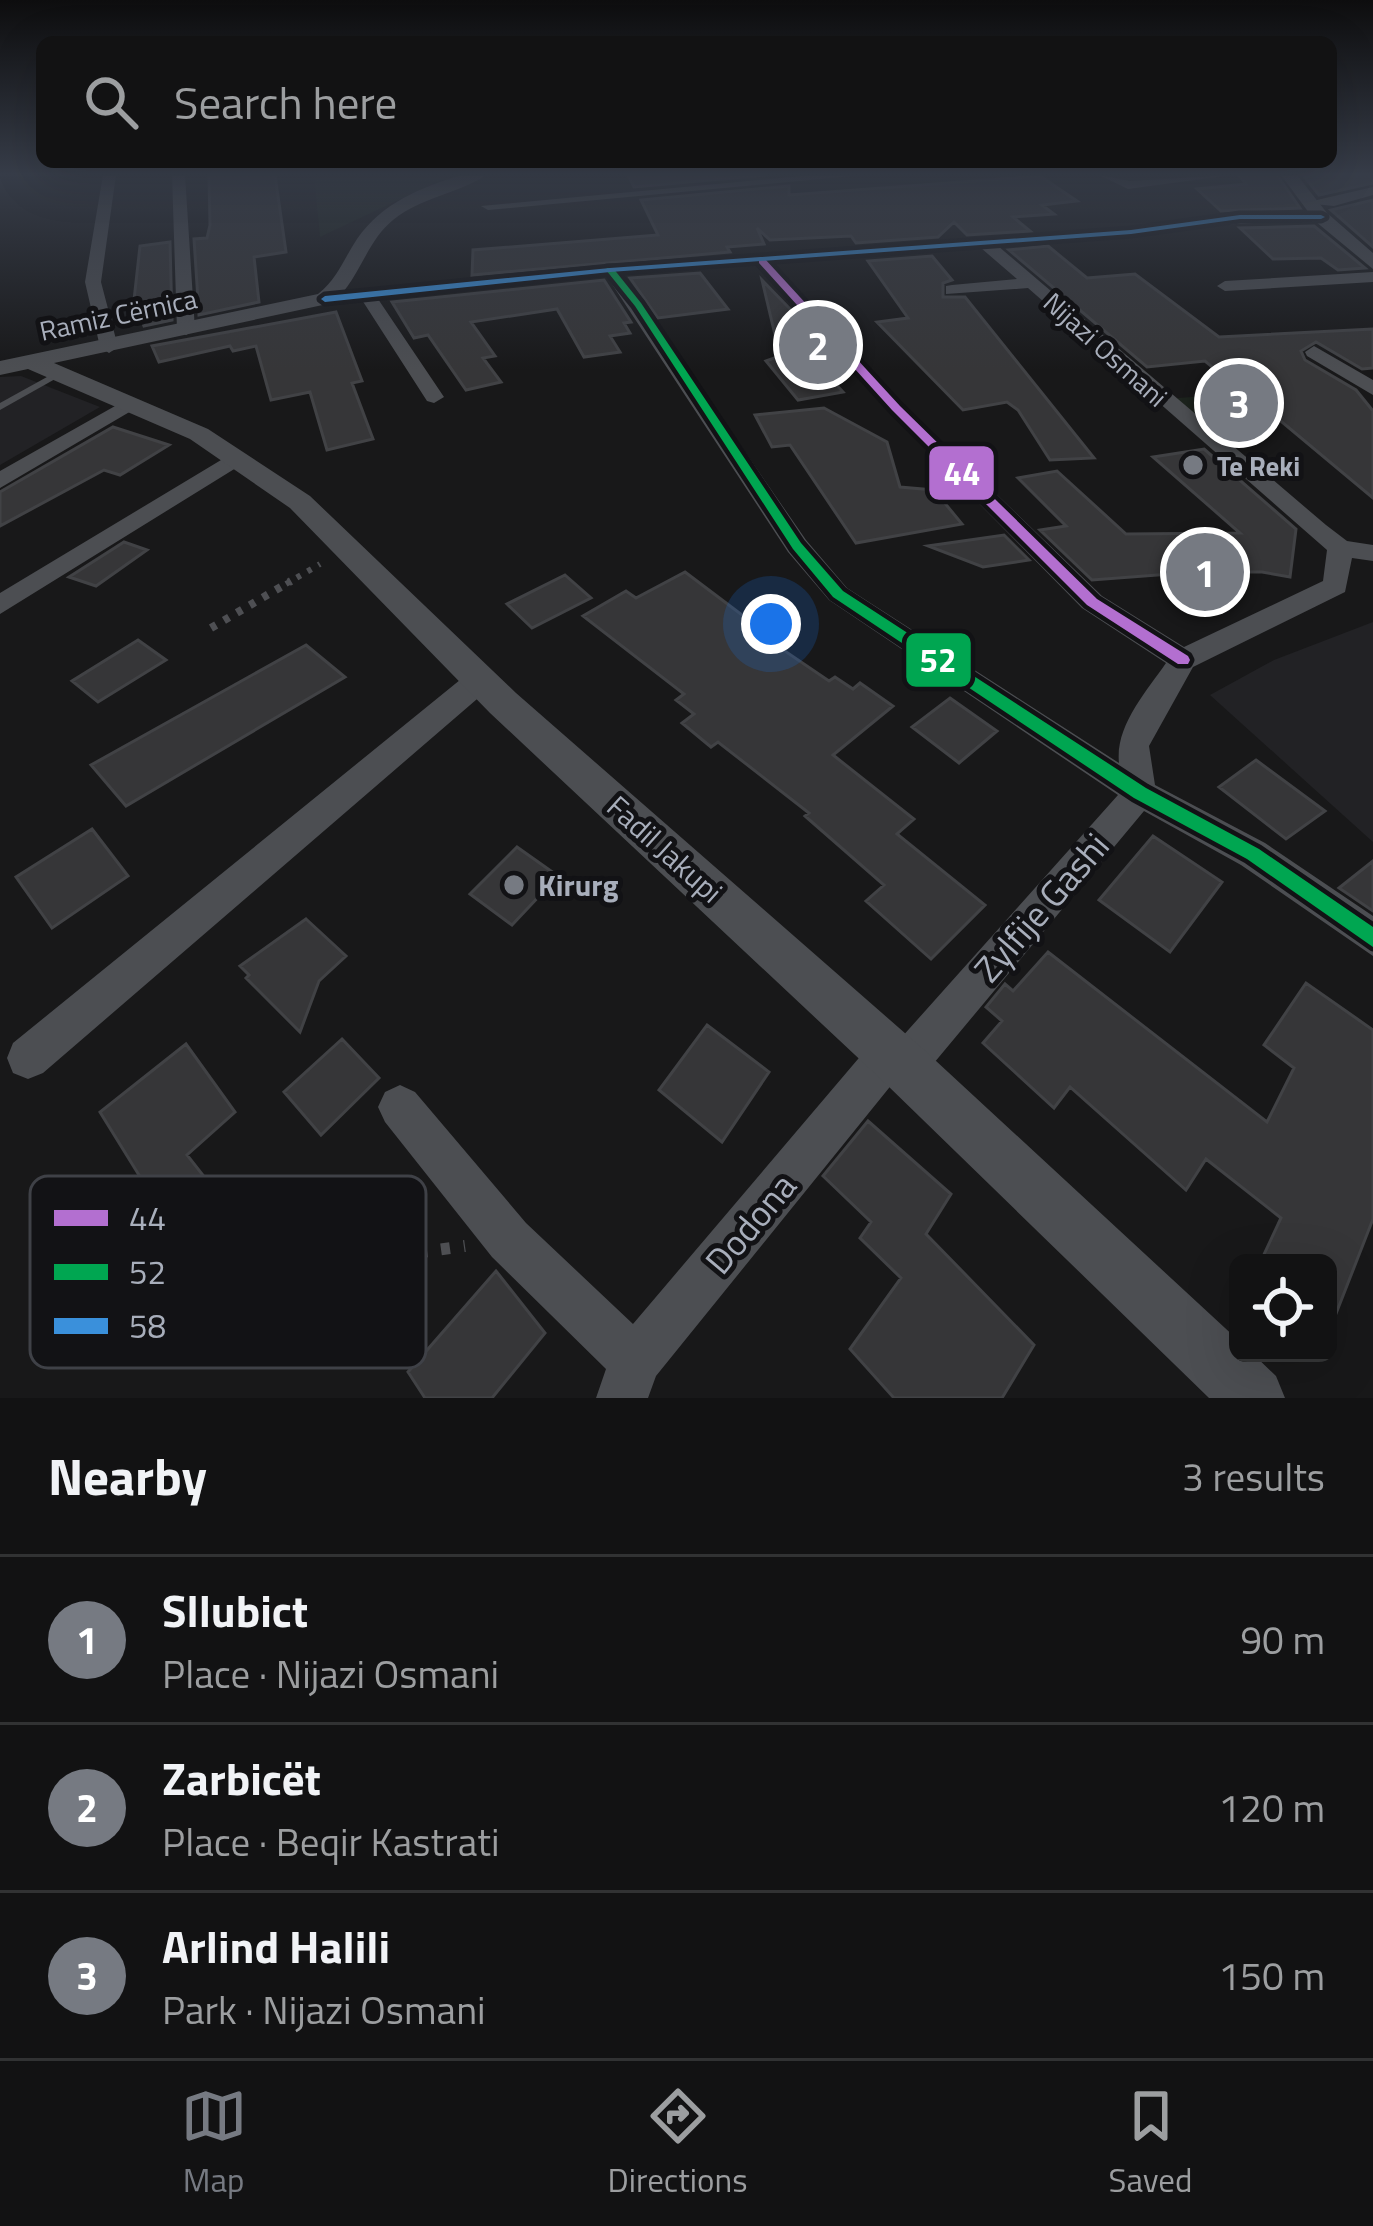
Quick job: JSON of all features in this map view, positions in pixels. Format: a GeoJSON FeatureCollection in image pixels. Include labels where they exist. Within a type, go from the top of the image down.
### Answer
{"type":"FeatureCollection","features":[{"type":"Feature","properties":{"kind":"street"},"geometry":{"type":"LineString","coordinates":[[99,240],[92,282],[109,347]]}},
{"type":"Feature","properties":{"kind":"street"},"geometry":{"type":"LineString","coordinates":[[181,240],[185,330]]}},
{"type":"Feature","properties":{"kind":"street"},"geometry":{"type":"LineString","coordinates":[[325,299],[351,277],[364,240]]}},
{"type":"Feature","properties":{"kind":"street"},"geometry":{"type":"LineString","coordinates":[[325,299],[610,270],[1010,240]]}},
{"type":"Feature","properties":{"kind":"street"},"geometry":{"type":"LineString","coordinates":[[1349,240],[1373,263]]}},
{"type":"Feature","properties":{"kind":"street","name":"Nijazi Osmani"},"geometry":{"type":"LineString","coordinates":[[984,242],[1340,548]]}},
{"type":"Feature","properties":{"kind":"street"},"geometry":{"type":"LineString","coordinates":[[762,261],[896,407],[1092,602],[1183,660]]}},
{"type":"Feature","properties":{"kind":"street"},"geometry":{"type":"LineString","coordinates":[[610,270],[638,304],[796,546],[838,594],[1140,793],[1253,854],[1373,938]]}},
{"type":"Feature","properties":{"kind":"street"},"geometry":{"type":"LineString","coordinates":[[1225,286],[1373,278]]}},
{"type":"Feature","properties":{"kind":"street"},"geometry":{"type":"LineString","coordinates":[[952,290],[1032,283]]}},
{"type":"Feature","properties":{"kind":"street"},"geometry":{"type":"LineString","coordinates":[[368,297],[434,397]]}},
{"type":"Feature","properties":{"kind":"street","name":"Ramiz Cërnica"},"geometry":{"type":"LineString","coordinates":[[20,370],[325,299]]}},
{"type":"Feature","properties":{"kind":"street"},"geometry":{"type":"LineString","coordinates":[[1314,352],[1373,388]]}},
{"type":"Feature","properties":{"kind":"street","name":"Fadil Jakupi"},"geometry":{"type":"LineString","coordinates":[[20,370],[131,403],[199,434],[300,502],[481,680],[897,1060],[1254,1398]]}},
{"type":"Feature","properties":{"kind":"street"},"geometry":{"type":"LineString","coordinates":[[0,481],[131,403]]}},
{"type":"Feature","properties":{"kind":"street"},"geometry":{"type":"LineString","coordinates":[[0,605],[236,458]]}},
{"type":"Feature","properties":{"kind":"street"},"geometry":{"type":"LineString","coordinates":[[1140,793],[1133,746],[1146,716],[1183,660],[1336,586],[1340,548],[1373,553]]}},
{"type":"Feature","properties":{"kind":"street"},"geometry":{"type":"LineString","coordinates":[[28,1058],[481,680]]}},
{"type":"Feature","properties":{"kind":"street","name":"Zylfije Gashi"},"geometry":{"type":"LineString","coordinates":[[897,1060],[1140,793]]}},
{"type":"Feature","properties":{"kind":"street","name":"Dodona"},"geometry":{"type":"LineString","coordinates":[[628,1379],[897,1060]]}},
{"type":"Feature","properties":{"kind":"street"},"geometry":{"type":"LineString","coordinates":[[400,1107],[628,1379]]}},
{"type":"Feature","properties":{"kind":"lane"},"geometry":{"type":"LineString","coordinates":[[0,406],[20,370]]}},
{"type":"Feature","properties":{"kind":"path"},"geometry":{"type":"LineString","coordinates":[[212,628],[347,548]]}},
{"type":"Feature","properties":{"kind":"path"},"geometry":{"type":"LineString","coordinates":[[426,1251],[508,1240]]}},
{"type":"Feature","properties":{"kind":"shaded area"},"geometry":{"type":"Polygon","coordinates":[[[21,376],[100,407],[0,465],[0,377],[21,376]]]}},
{"type":"Feature","properties":{"kind":"shaded area"},"geometry":{"type":"Polygon","coordinates":[[[1289,389],[1317,411],[1195,422],[1166,399],[1289,389]]]}},
{"type":"Feature","properties":{"kind":"shaded area"},"geometry":{"type":"Polygon","coordinates":[[[1373,622],[1373,842],[1210,695],[1274,660],[1373,622]]]}},
{"type":"Feature","properties":{"kind":"building"},"geometry":{"type":"Polygon","coordinates":[[[194,240],[284,240],[286,252],[254,257],[259,302],[199,315],[194,240]]]}},
{"type":"Feature","properties":{"kind":"building"},"geometry":{"type":"Polygon","coordinates":[[[593,240],[762,240],[764,244],[727,247],[730,252],[472,275],[473,250],[593,240]]]}},
{"type":"Feature","properties":{"kind":"building"},"geometry":{"type":"Polygon","coordinates":[[[1253,240],[1331,240],[1365,268],[1338,270],[1321,258],[1273,259],[1253,240]]]}},
{"type":"Feature","properties":{"kind":"building"},"geometry":{"type":"Polygon","coordinates":[[[170,242],[172,320],[144,326],[134,300],[140,246],[170,242]]]}},
{"type":"Feature","properties":{"kind":"building"},"geometry":{"type":"Polygon","coordinates":[[[1048,246],[1087,278],[1135,274],[1219,337],[1373,329],[1373,368],[1362,369],[1316,342],[1301,351],[1305,360],[1356,390],[1373,411],[1373,498],[1246,392],[1224,383],[1222,375],[1205,361],[1147,367],[1009,250],[1048,246]]]}},
{"type":"Feature","properties":{"kind":"building"},"geometry":{"type":"Polygon","coordinates":[[[932,256],[952,280],[943,283],[943,297],[965,297],[1094,458],[1050,460],[1018,410],[1007,402],[963,410],[877,322],[908,318],[868,261],[932,256]]]}},
{"type":"Feature","properties":{"kind":"building"},"geometry":{"type":"Polygon","coordinates":[[[700,273],[728,309],[658,318],[630,278],[700,273]]]}},
{"type":"Feature","properties":{"kind":"building"},"geometry":{"type":"Polygon","coordinates":[[[604,280],[631,322],[624,323],[630,333],[610,336],[620,352],[584,357],[557,309],[471,322],[495,356],[483,358],[501,382],[466,390],[428,335],[414,338],[392,302],[604,280]]]}},
{"type":"Feature","properties":{"kind":"building"},"geometry":{"type":"Polygon","coordinates":[[[762,280],[792,311],[812,358],[843,392],[798,400],[766,361],[780,356],[762,280]]]}},
{"type":"Feature","properties":{"kind":"building"},"geometry":{"type":"Polygon","coordinates":[[[336,312],[362,381],[352,383],[373,439],[327,450],[310,392],[271,400],[256,346],[233,351],[230,346],[159,362],[152,346],[336,312]]]}},
{"type":"Feature","properties":{"kind":"building"},"geometry":{"type":"Polygon","coordinates":[[[824,408],[887,442],[900,487],[934,490],[962,524],[856,543],[790,445],[772,447],[755,415],[824,408]]]}},
{"type":"Feature","properties":{"kind":"building"},"geometry":{"type":"Polygon","coordinates":[[[113,427],[169,445],[120,475],[104,470],[0,526],[0,492],[113,427]]]}},
{"type":"Feature","properties":{"kind":"building"},"geometry":{"type":"Polygon","coordinates":[[[1204,449],[1296,529],[1290,577],[1197,572],[1092,580],[1040,530],[1066,526],[1018,478],[1057,471],[1126,534],[1240,533],[1153,457],[1204,449]]]}},
{"type":"Feature","properties":{"kind":"building"},"geometry":{"type":"Polygon","coordinates":[[[1004,535],[1029,560],[983,567],[928,546],[1004,535]]]}},
{"type":"Feature","properties":{"kind":"building"},"geometry":{"type":"Polygon","coordinates":[[[124,542],[147,550],[96,586],[69,577],[124,542]]]}},
{"type":"Feature","properties":{"kind":"building"},"geometry":{"type":"Polygon","coordinates":[[[685,572],[758,627],[754,630],[829,681],[835,677],[853,689],[860,683],[893,706],[833,755],[914,819],[897,834],[985,905],[931,959],[866,901],[884,885],[805,816],[809,813],[718,742],[711,747],[682,723],[694,714],[676,700],[684,694],[583,616],[626,591],[636,598],[685,572]]]}},
{"type":"Feature","properties":{"kind":"building"},"geometry":{"type":"Polygon","coordinates":[[[565,575],[591,598],[532,628],[507,604],[565,575]]]}},
{"type":"Feature","properties":{"kind":"building"},"geometry":{"type":"Polygon","coordinates":[[[138,640],[166,660],[98,702],[72,681],[138,640]]]}},
{"type":"Feature","properties":{"kind":"building"},"geometry":{"type":"Polygon","coordinates":[[[306,645],[345,677],[126,806],[91,765],[306,645]]]}},
{"type":"Feature","properties":{"kind":"building"},"geometry":{"type":"Polygon","coordinates":[[[950,698],[997,731],[959,763],[912,727],[950,698]]]}},
{"type":"Feature","properties":{"kind":"building"},"geometry":{"type":"Polygon","coordinates":[[[1256,760],[1325,811],[1286,839],[1219,787],[1256,760]]]}},
{"type":"Feature","properties":{"kind":"building"},"geometry":{"type":"Polygon","coordinates":[[[92,829],[128,876],[52,928],[16,877],[92,829]]]}},
{"type":"Feature","properties":{"kind":"building"},"geometry":{"type":"Polygon","coordinates":[[[1153,836],[1222,882],[1170,952],[1099,900],[1153,836]]]}},
{"type":"Feature","properties":{"kind":"building","name":"Kirurg"},"geometry":{"type":"Polygon","coordinates":[[[517,847],[558,876],[512,925],[470,894],[517,847]]]}},
{"type":"Feature","properties":{"kind":"building"},"geometry":{"type":"Polygon","coordinates":[[[1373,861],[1373,911],[1339,888],[1373,861]]]}},
{"type":"Feature","properties":{"kind":"building"},"geometry":{"type":"Polygon","coordinates":[[[306,919],[346,956],[319,981],[300,1032],[246,978],[249,975],[240,966],[306,919]]]}},
{"type":"Feature","properties":{"kind":"building"},"geometry":{"type":"Polygon","coordinates":[[[1048,952],[1267,1122],[1294,1068],[1264,1045],[1306,983],[1373,1030],[1373,1219],[1337,1311],[1337,1254],[1264,1254],[1281,1218],[1206,1159],[1186,1190],[1070,1087],[1054,1108],[983,1043],[1002,1021],[986,1007],[1005,984],[1013,991],[1048,952]]]}},
{"type":"Feature","properties":{"kind":"building"},"geometry":{"type":"Polygon","coordinates":[[[707,1025],[769,1072],[722,1142],[659,1090],[707,1025]]]}},
{"type":"Feature","properties":{"kind":"building"},"geometry":{"type":"Polygon","coordinates":[[[342,1039],[379,1078],[321,1135],[284,1092],[342,1039]]]}},
{"type":"Feature","properties":{"kind":"building"},"geometry":{"type":"Polygon","coordinates":[[[186,1044],[235,1112],[187,1155],[204,1176],[140,1176],[100,1112],[186,1044]]]}},
{"type":"Feature","properties":{"kind":"building"},"geometry":{"type":"Polygon","coordinates":[[[868,1121],[951,1194],[926,1234],[1034,1345],[1002,1398],[894,1398],[850,1349],[901,1278],[860,1238],[871,1222],[823,1176],[868,1121]]]}},
{"type":"Feature","properties":{"kind":"building"},"geometry":{"type":"Polygon","coordinates":[[[496,1271],[545,1333],[492,1398],[425,1398],[408,1372],[426,1368],[426,1351],[496,1271]]]}},
{"type":"Feature","properties":{"kind":"transit line","name":"58"},"geometry":{"type":"LineString","coordinates":[[325,299],[610,270],[1018,240]]}},
{"type":"Feature","properties":{"kind":"transit line","name":"44"},"geometry":{"type":"LineString","coordinates":[[762,261],[896,408],[1092,602],[1183,660]]}},
{"type":"Feature","properties":{"kind":"transit line","name":"52"},"geometry":{"type":"LineString","coordinates":[[610,270],[797,546],[838,594],[1140,793],[1253,854],[1373,938]]}},
{"type":"Feature","properties":{"kind":"place","name":"Zarbicët"},"geometry":{"type":"Point","coordinates":[818,345]}},
{"type":"Feature","properties":{"kind":"place","name":"Arlind Halili"},"geometry":{"type":"Point","coordinates":[1239,403]}},
{"type":"Feature","properties":{"kind":"place","name":"Te Reki"},"geometry":{"type":"Point","coordinates":[1193,465]}},
{"type":"Feature","properties":{"kind":"place","name":"Sllubict"},"geometry":{"type":"Point","coordinates":[1205,572]}},
{"type":"Feature","properties":{"kind":"place","name":"Kirurg"},"geometry":{"type":"Point","coordinates":[514,885]}}]}
